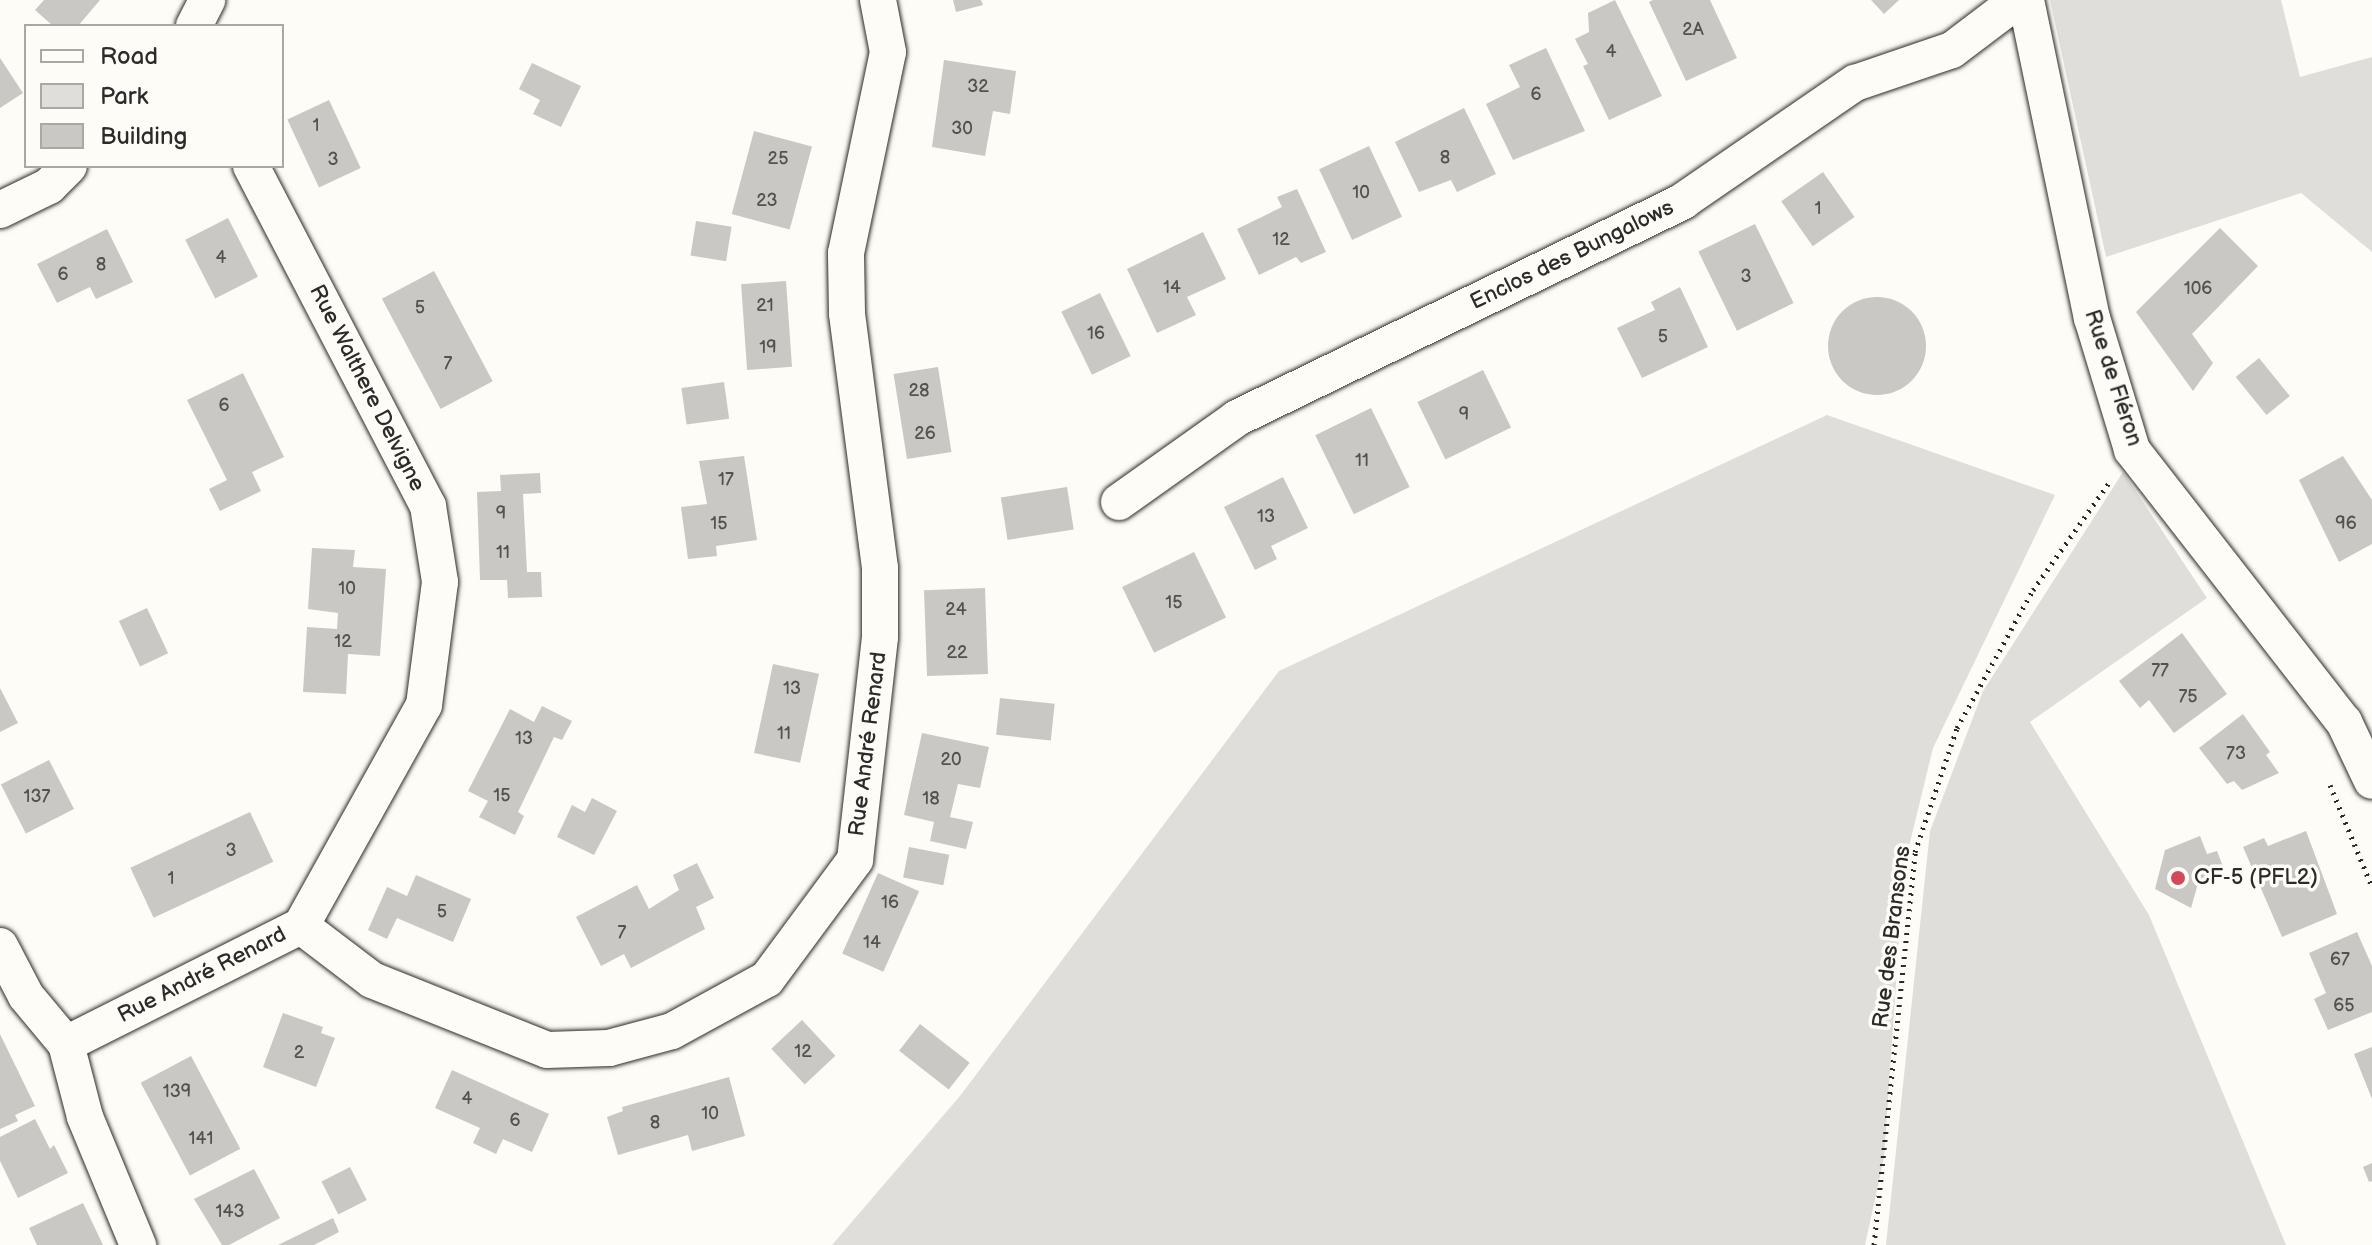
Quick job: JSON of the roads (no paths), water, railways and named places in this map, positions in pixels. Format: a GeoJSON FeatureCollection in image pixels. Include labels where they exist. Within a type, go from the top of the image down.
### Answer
{"type":"FeatureCollection","features":[{"type":"Feature","properties":{"kind":"street"},"geometry":{"type":"LineString","coordinates":[[195,24],[207,0]]}},
{"type":"Feature","properties":{"kind":"street","name":"Rue André Renard"},"geometry":{"type":"LineString","coordinates":[[66,1044],[301,926],[372,980],[547,1050],[609,1048],[672,1031],[767,979],[855,860],[880,637],[880,582],[847,313],[846,253],[888,52],[878,0]]}},
{"type":"Feature","properties":{"kind":"street","name":"Enclos des Bungalows"},"geometry":{"type":"LineString","coordinates":[[1119,502],[1237,418],[1683,201],[1855,83],[1952,50],[2018,0]]}},
{"type":"Feature","properties":{"kind":"street","name":"Rue de Fléron"},"geometry":{"type":"LineString","coordinates":[[2026,0],[2092,318],[2132,450],[2344,722],[2372,781]]}},
{"type":"Feature","properties":{"kind":"street"},"geometry":{"type":"LineString","coordinates":[[0,210],[49,186],[67,168]]}},
{"type":"Feature","properties":{"kind":"street","name":"Rue Walthere Delvigne"},"geometry":{"type":"LineString","coordinates":[[252,168],[428,506],[440,582],[424,705],[301,926]]}},
{"type":"Feature","properties":{"kind":"street"},"geometry":{"type":"LineString","coordinates":[[0,946],[26,996],[66,1044],[85,1117],[138,1245]]}},
{"type":"Feature","properties":{"kind":"place","name":"CF-5 (PFL2)"},"geometry":{"type":"Point","coordinates":[2178,878]}}]}
